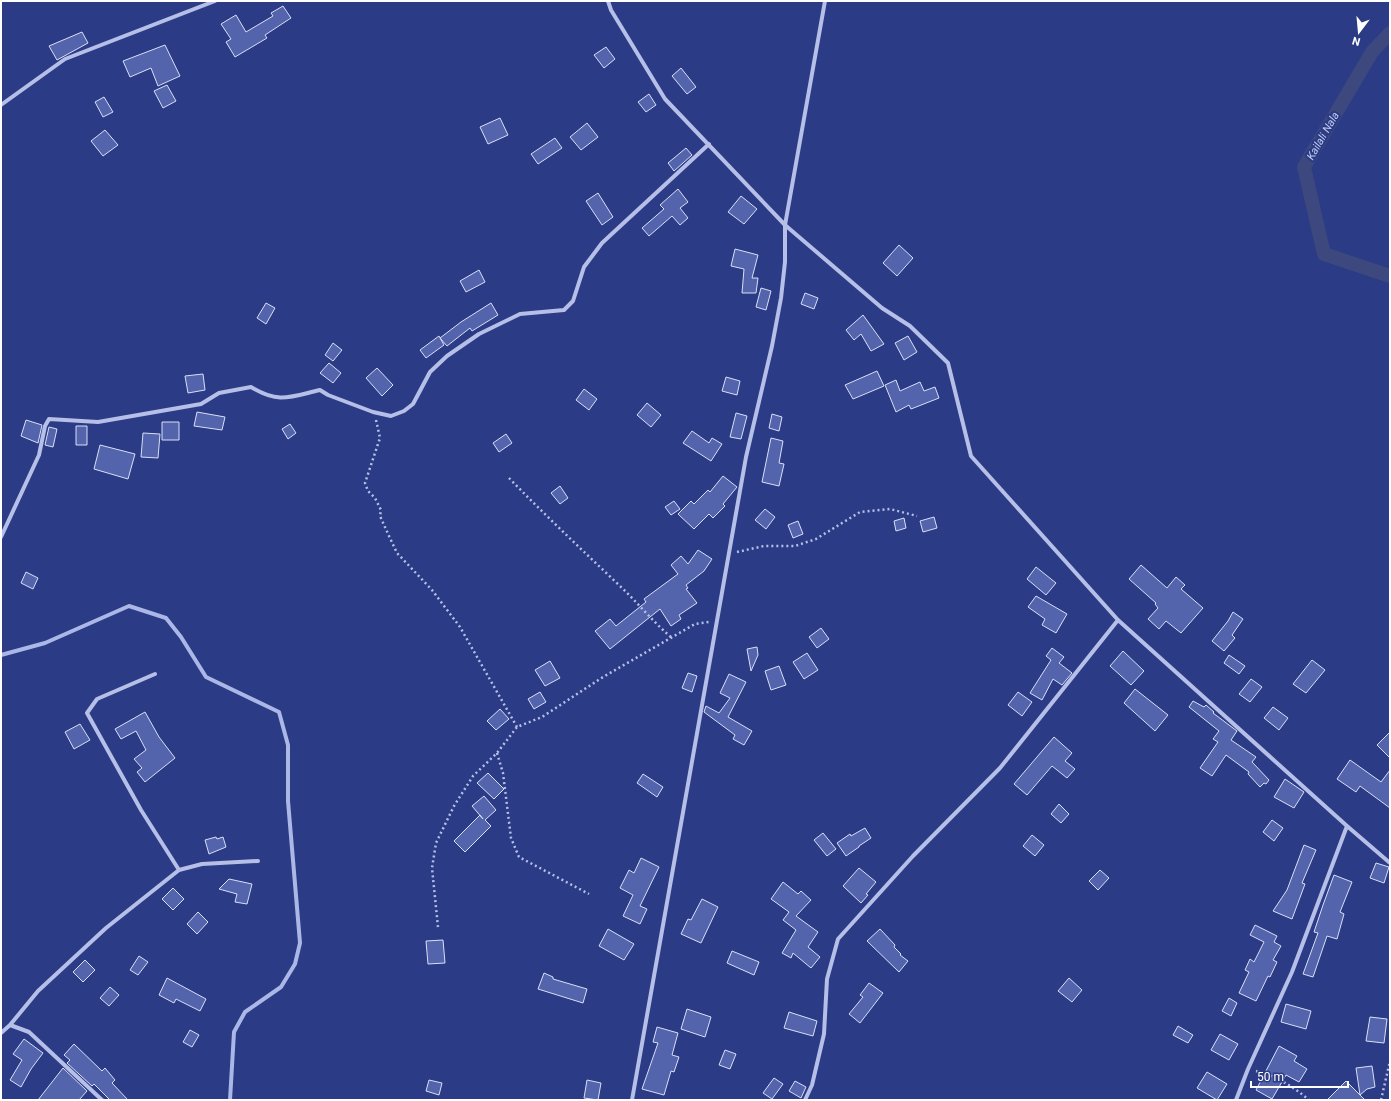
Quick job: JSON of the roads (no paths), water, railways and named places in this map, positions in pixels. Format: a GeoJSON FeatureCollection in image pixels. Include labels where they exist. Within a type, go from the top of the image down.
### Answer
{"type":"FeatureCollection","features":[{"type":"Feature","properties":{"kind":"street"},"geometry":{"type":"LineString","coordinates":[[1,105],[65,60],[215,1]]}},
{"type":"Feature","properties":{"kind":"street"},"geometry":{"type":"LineString","coordinates":[[608,1],[611,10],[665,99],[785,225],[882,308],[910,326],[948,363],[971,456],[1118,620],[1390,863]]}},
{"type":"Feature","properties":{"kind":"street"},"geometry":{"type":"LineString","coordinates":[[632,1100],[728,553],[746,457],[772,346],[781,298],[785,262],[785,225],[825,1]]}},
{"type":"Feature","properties":{"kind":"street"},"geometry":{"type":"LineString","coordinates":[[1,538],[39,455],[45,426],[49,419],[98,422],[201,404],[220,393],[251,387],[264,395],[281,399],[320,390],[328,395],[373,412],[391,416],[404,411],[413,404],[430,372],[447,356],[480,334],[520,314],[564,310],[573,301],[584,267],[602,243],[708,144]]}},
{"type":"Feature","properties":{"kind":"street"},"geometry":{"type":"LineString","coordinates":[[805,1100],[812,1085],[824,1034],[827,979],[838,939],[913,856],[1000,768],[1118,620]]}},
{"type":"Feature","properties":{"kind":"street"},"geometry":{"type":"LineString","coordinates":[[155,674],[97,699],[88,713],[141,810],[179,870]]}},
{"type":"Feature","properties":{"kind":"street"},"geometry":{"type":"LineString","coordinates":[[1236,1100],[1248,1069],[1292,972],[1347,826]]}},
{"type":"Feature","properties":{"kind":"street"},"geometry":{"type":"LineString","coordinates":[[1,1033],[10,1025],[38,991],[106,928],[179,870],[202,864],[258,861]]}},
{"type":"Feature","properties":{"kind":"street"},"geometry":{"type":"LineString","coordinates":[[10,1025],[29,1032],[102,1100]]}},
{"type":"Feature","properties":{"kind":"waterway","name":"Kailali Nala"},"geometry":{"type":"LineString","coordinates":[[1390,33],[1372,52],[1304,167],[1324,254],[1390,276]]}},
{"type":"Feature","properties":{"kind":"waterway"},"geometry":{"type":"LineString","coordinates":[[1,655],[45,643],[129,606],[166,618],[181,637],[206,677],[279,712],[288,745],[288,801],[300,943],[295,964],[281,987],[245,1012],[234,1032],[230,1100]]}}]}
